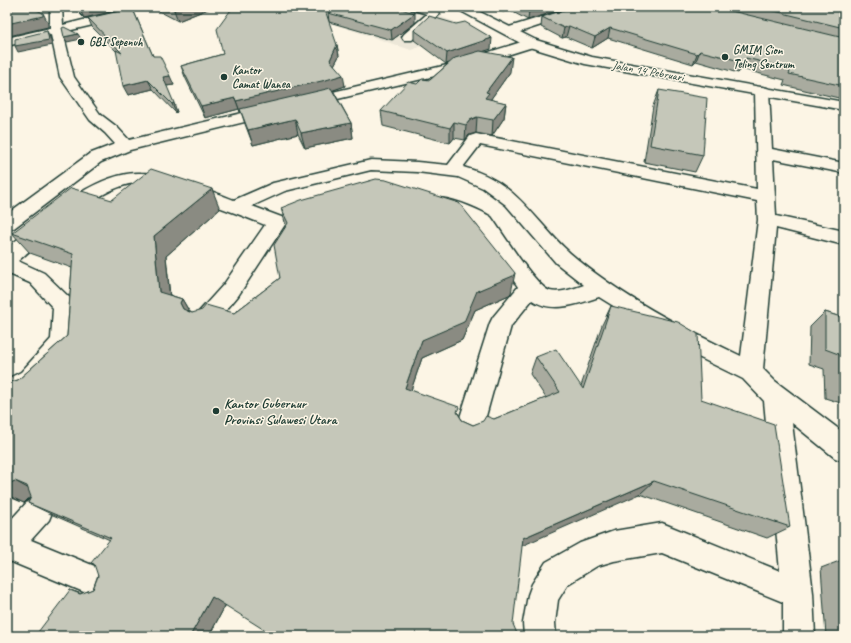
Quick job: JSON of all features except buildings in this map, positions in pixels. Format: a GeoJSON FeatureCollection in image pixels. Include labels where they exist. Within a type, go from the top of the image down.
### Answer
{"type":"FeatureCollection","features":[{"type":"Feature","properties":{"kind":"street"},"geometry":{"type":"LineString","coordinates":[[60,7],[56,30],[67,77],[95,116],[111,130],[125,146]]}},
{"type":"Feature","properties":{"kind":"street"},"geometry":{"type":"LineString","coordinates":[[408,37],[434,14],[431,11],[415,7]]}},
{"type":"Feature","properties":{"kind":"street","name":"Jalan 14 Pebruari"},"geometry":{"type":"LineString","coordinates":[[461,7],[531,43],[590,60],[844,106]]}},
{"type":"Feature","properties":{"kind":"street"},"geometry":{"type":"LineString","coordinates":[[505,29],[563,7]]}},
{"type":"Feature","properties":{"kind":"street"},"geometry":{"type":"LineString","coordinates":[[505,29],[586,7]]}},
{"type":"Feature","properties":{"kind":"street"},"geometry":{"type":"LineString","coordinates":[[7,42],[128,13]]}},
{"type":"Feature","properties":{"kind":"street"},"geometry":{"type":"LineString","coordinates":[[7,223],[95,158],[125,146],[451,68],[531,43]]}},
{"type":"Feature","properties":{"kind":"street"},"geometry":{"type":"LineString","coordinates":[[751,372],[767,220],[762,91]]}},
{"type":"Feature","properties":{"kind":"street"},"geometry":{"type":"LineString","coordinates":[[452,171],[476,139],[766,198]]}},
{"type":"Feature","properties":{"kind":"street"},"geometry":{"type":"LineString","coordinates":[[764,152],[844,168]]}},
{"type":"Feature","properties":{"kind":"street"},"geometry":{"type":"LineString","coordinates":[[236,206],[279,187],[371,165],[417,167],[461,172],[489,184],[512,201],[563,258],[612,296],[694,344],[751,372],[759,382],[844,449]]}},
{"type":"Feature","properties":{"kind":"street"},"geometry":{"type":"LineString","coordinates":[[83,166],[134,178],[156,180],[284,221],[231,290],[204,321]]}},
{"type":"Feature","properties":{"kind":"street"},"geometry":{"type":"LineString","coordinates":[[7,259],[48,225],[88,196],[114,183],[134,178]]}},
{"type":"Feature","properties":{"kind":"street"},"geometry":{"type":"LineString","coordinates":[[424,199],[473,214],[484,221],[530,288],[549,300],[574,296],[601,288]]}},
{"type":"Feature","properties":{"kind":"street"},"geometry":{"type":"LineString","coordinates":[[767,220],[844,238]]}},
{"type":"Feature","properties":{"kind":"street"},"geometry":{"type":"LineString","coordinates":[[7,264],[37,278],[64,306],[62,342],[29,379],[7,391]]}},
{"type":"Feature","properties":{"kind":"street"},"geometry":{"type":"LineString","coordinates":[[470,427],[501,323],[530,288]]}},
{"type":"Feature","properties":{"kind":"street"},"geometry":{"type":"LineString","coordinates":[[776,396],[798,592],[799,636]]}},
{"type":"Feature","properties":{"kind":"street"},"geometry":{"type":"LineString","coordinates":[[40,510],[8,545],[103,584]]}},
{"type":"Feature","properties":{"kind":"street"},"geometry":{"type":"LineString","coordinates":[[540,636],[538,623],[543,595],[557,573],[590,554],[614,546],[662,538],[798,592]]}},
{"type":"Feature","properties":{"kind":"shaded area"},"geometry":{"type":"Polygon","coordinates":[[[283,7],[414,7],[472,28],[411,50],[283,7]]]}},
{"type":"Feature","properties":{"kind":"place","name":"GBI Sepenuh"},"geometry":{"type":"Point","coordinates":[81,42]}},
{"type":"Feature","properties":{"kind":"place","name":"GMIM Sion Teling Sentrum"},"geometry":{"type":"Point","coordinates":[725,57]}},
{"type":"Feature","properties":{"kind":"place","name":"Kantor Camat Wanea"},"geometry":{"type":"Point","coordinates":[224,77]}},
{"type":"Feature","properties":{"kind":"place","name":"Kantor Gubernur Provinsi Sulawesi Utara"},"geometry":{"type":"Point","coordinates":[216,411]}}]}
